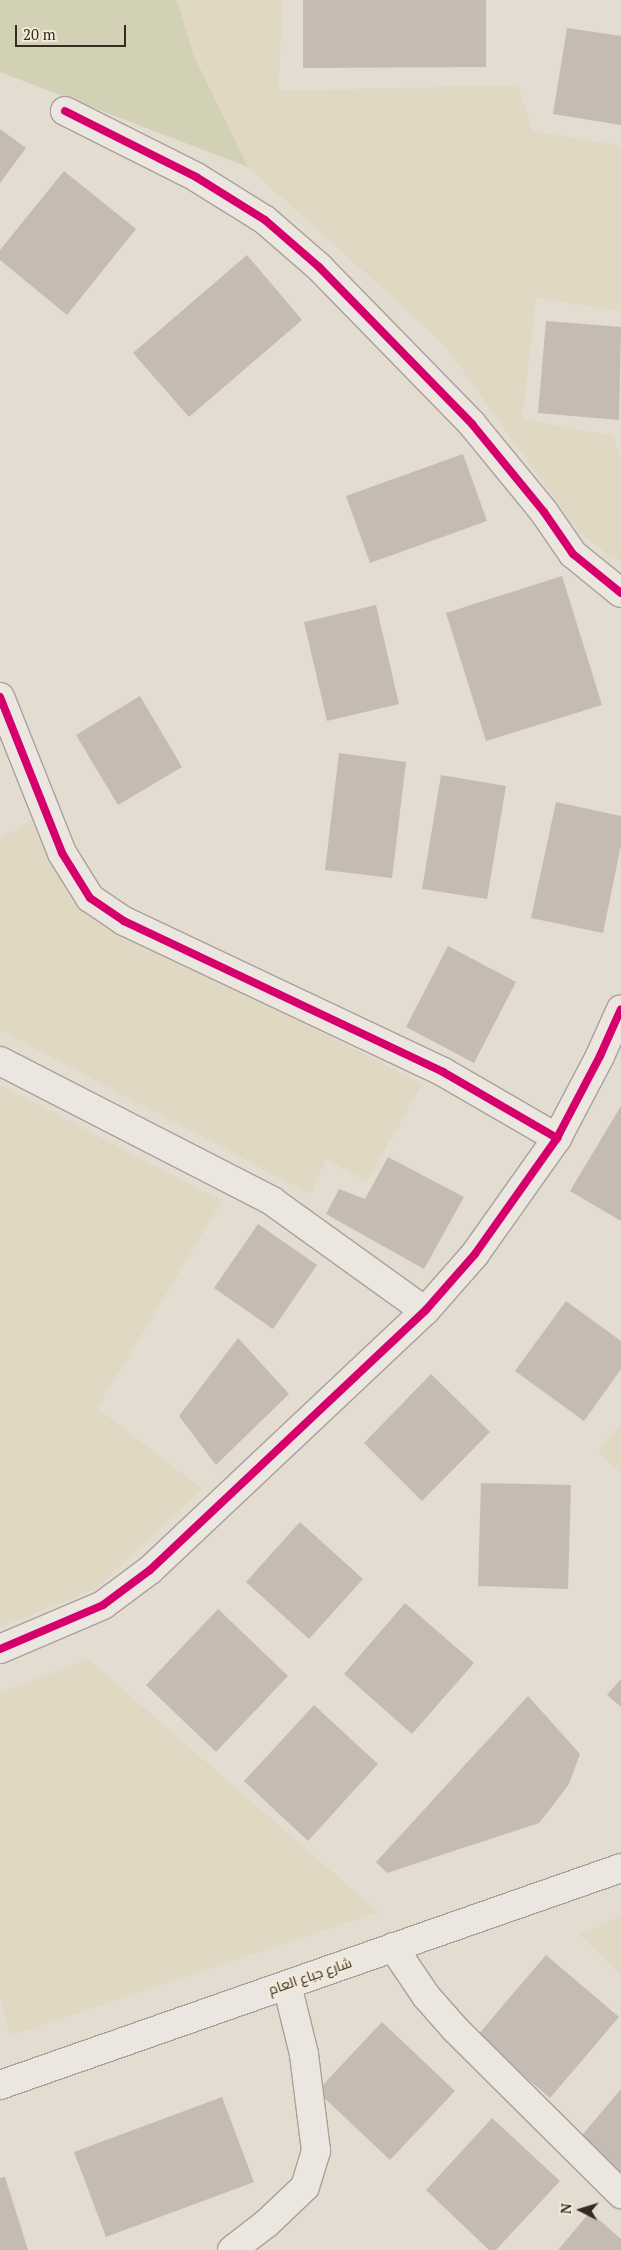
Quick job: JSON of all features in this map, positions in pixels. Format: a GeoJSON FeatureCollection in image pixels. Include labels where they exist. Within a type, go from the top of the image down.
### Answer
{"type":"FeatureCollection","features":[{"type":"Feature","properties":{"kind":"street"},"geometry":{"type":"LineString","coordinates":[[65,111],[196,177],[265,220],[319,267],[472,424],[544,512],[573,554],[621,593]]}},
{"type":"Feature","properties":{"kind":"street"},"geometry":{"type":"LineString","coordinates":[[0,697],[62,853],[90,898],[124,922],[443,1072],[556,1138]]}},
{"type":"Feature","properties":{"kind":"street"},"geometry":{"type":"LineString","coordinates":[[0,1649],[103,1605],[150,1570],[425,1311],[475,1254],[556,1138],[621,1009]]}},
{"type":"Feature","properties":{"kind":"street"},"geometry":{"type":"LineString","coordinates":[[0,1061],[272,1201],[425,1311]]}},
{"type":"Feature","properties":{"kind":"street","name":"شارع جباع العام"},"geometry":{"type":"LineString","coordinates":[[0,2085],[621,1868]]}},
{"type":"Feature","properties":{"kind":"street"},"geometry":{"type":"LineString","coordinates":[[393,1947],[426,1996],[456,2030],[621,2194]]}},
{"type":"Feature","properties":{"kind":"street"},"geometry":{"type":"LineString","coordinates":[[232,2250],[267,2223],[305,2187],[316,2151],[304,2054],[286,1985]]}},
{"type":"Feature","properties":{"kind":"shaded area"},"geometry":{"type":"Polygon","coordinates":[[[0,0],[177,0],[193,54],[248,167],[0,72],[0,0]]]}},
{"type":"Feature","properties":{"kind":"shaded area"},"geometry":{"type":"Polygon","coordinates":[[[177,0],[283,0],[278,91],[518,85],[533,131],[621,146],[621,311],[536,298],[522,419],[613,436],[621,459],[621,560],[611,557],[579,532],[444,344],[248,167],[193,54],[177,0]]]}},
{"type":"Feature","properties":{"kind":"shaded area"},"geometry":{"type":"Polygon","coordinates":[[[32,820],[75,905],[422,1084],[367,1181],[326,1159],[311,1194],[0,1030],[0,839],[32,820]]]}},
{"type":"Feature","properties":{"kind":"shaded area"},"geometry":{"type":"Polygon","coordinates":[[[0,1085],[222,1201],[97,1408],[202,1489],[95,1589],[0,1627],[0,1085]]]}},
{"type":"Feature","properties":{"kind":"shaded area"},"geometry":{"type":"Polygon","coordinates":[[[621,1425],[621,1473],[598,1451],[621,1425]]]}},
{"type":"Feature","properties":{"kind":"shaded area"},"geometry":{"type":"Polygon","coordinates":[[[88,1659],[378,1912],[10,2036],[0,1997],[0,1693],[88,1659]]]}},
{"type":"Feature","properties":{"kind":"shaded area"},"geometry":{"type":"Polygon","coordinates":[[[621,1917],[621,1975],[580,1934],[621,1917]]]}},
{"type":"Feature","properties":{"kind":"building"},"geometry":{"type":"Polygon","coordinates":[[[303,0],[486,0],[486,67],[303,68],[303,0]]]}},
{"type":"Feature","properties":{"kind":"building"},"geometry":{"type":"Polygon","coordinates":[[[567,28],[621,36],[621,125],[553,114],[567,28]]]}},
{"type":"Feature","properties":{"kind":"building"},"geometry":{"type":"Polygon","coordinates":[[[0,129],[26,148],[0,183],[0,129]]]}},
{"type":"Feature","properties":{"kind":"building"},"geometry":{"type":"Polygon","coordinates":[[[64,171],[136,229],[67,315],[0,260],[0,250],[64,171]]]}},
{"type":"Feature","properties":{"kind":"building"},"geometry":{"type":"Polygon","coordinates":[[[247,255],[302,320],[189,417],[133,353],[247,255]]]}},
{"type":"Feature","properties":{"kind":"building"},"geometry":{"type":"Polygon","coordinates":[[[546,321],[621,327],[619,420],[538,413],[546,321]]]}},
{"type":"Feature","properties":{"kind":"building"},"geometry":{"type":"Polygon","coordinates":[[[463,454],[487,521],[370,563],[346,496],[463,454]]]}},
{"type":"Feature","properties":{"kind":"building"},"geometry":{"type":"Polygon","coordinates":[[[562,576],[602,705],[486,741],[446,613],[562,576]]]}},
{"type":"Feature","properties":{"kind":"building"},"geometry":{"type":"Polygon","coordinates":[[[376,605],[399,704],[327,721],[304,622],[376,605]]]}},
{"type":"Feature","properties":{"kind":"building"},"geometry":{"type":"Polygon","coordinates":[[[140,696],[182,767],[118,805],[76,735],[140,696]]]}},
{"type":"Feature","properties":{"kind":"building"},"geometry":{"type":"Polygon","coordinates":[[[339,753],[406,762],[392,878],[325,870],[339,753]]]}},
{"type":"Feature","properties":{"kind":"building"},"geometry":{"type":"Polygon","coordinates":[[[441,775],[506,786],[487,899],[422,889],[441,775]]]}},
{"type":"Feature","properties":{"kind":"building"},"geometry":{"type":"Polygon","coordinates":[[[556,802],[621,816],[621,845],[603,933],[531,918],[556,802]]]}},
{"type":"Feature","properties":{"kind":"building"},"geometry":{"type":"Polygon","coordinates":[[[448,946],[516,982],[474,1063],[406,1027],[448,946]]]}},
{"type":"Feature","properties":{"kind":"building"},"geometry":{"type":"Polygon","coordinates":[[[621,1106],[621,1221],[570,1191],[621,1106]]]}},
{"type":"Feature","properties":{"kind":"building"},"geometry":{"type":"Polygon","coordinates":[[[388,1157],[464,1197],[424,1269],[326,1214],[339,1189],[365,1199],[388,1157]]]}},
{"type":"Feature","properties":{"kind":"building"},"geometry":{"type":"Polygon","coordinates":[[[258,1224],[317,1265],[273,1329],[214,1288],[258,1224]]]}},
{"type":"Feature","properties":{"kind":"building"},"geometry":{"type":"Polygon","coordinates":[[[566,1301],[621,1341],[621,1369],[584,1421],[515,1371],[566,1301]]]}},
{"type":"Feature","properties":{"kind":"building"},"geometry":{"type":"Polygon","coordinates":[[[238,1338],[289,1394],[216,1465],[179,1416],[238,1338]]]}},
{"type":"Feature","properties":{"kind":"building"},"geometry":{"type":"Polygon","coordinates":[[[431,1374],[490,1432],[422,1501],[364,1443],[431,1374]]]}},
{"type":"Feature","properties":{"kind":"building"},"geometry":{"type":"Polygon","coordinates":[[[481,1483],[571,1485],[568,1589],[478,1586],[481,1483]]]}},
{"type":"Feature","properties":{"kind":"building"},"geometry":{"type":"Polygon","coordinates":[[[300,1522],[363,1579],[309,1639],[246,1582],[300,1522]]]}},
{"type":"Feature","properties":{"kind":"building"},"geometry":{"type":"Polygon","coordinates":[[[405,1603],[474,1663],[412,1734],[344,1674],[405,1603]]]}},
{"type":"Feature","properties":{"kind":"building"},"geometry":{"type":"Polygon","coordinates":[[[218,1609],[288,1676],[216,1752],[146,1685],[218,1609]]]}},
{"type":"Feature","properties":{"kind":"building"},"geometry":{"type":"Polygon","coordinates":[[[621,1679],[621,1707],[607,1695],[621,1679]]]}},
{"type":"Feature","properties":{"kind":"building"},"geometry":{"type":"Polygon","coordinates":[[[528,1696],[580,1754],[569,1784],[539,1823],[387,1873],[376,1862],[528,1696]]]}},
{"type":"Feature","properties":{"kind":"building"},"geometry":{"type":"Polygon","coordinates":[[[314,1705],[378,1764],[308,1841],[244,1781],[314,1705]]]}},
{"type":"Feature","properties":{"kind":"building"},"geometry":{"type":"Polygon","coordinates":[[[546,1955],[619,2017],[550,2098],[477,2036],[546,1955]]]}},
{"type":"Feature","properties":{"kind":"building"},"geometry":{"type":"Polygon","coordinates":[[[382,2022],[455,2091],[390,2160],[317,2091],[382,2022]]]}},
{"type":"Feature","properties":{"kind":"building"},"geometry":{"type":"Polygon","coordinates":[[[621,2089],[621,2177],[578,2140],[621,2089]]]}},
{"type":"Feature","properties":{"kind":"building"},"geometry":{"type":"Polygon","coordinates":[[[222,2097],[254,2182],[106,2237],[74,2152],[222,2097]]]}},
{"type":"Feature","properties":{"kind":"building"},"geometry":{"type":"Polygon","coordinates":[[[492,2118],[560,2181],[496,2250],[489,2250],[426,2190],[492,2118]]]}},
{"type":"Feature","properties":{"kind":"building"},"geometry":{"type":"Polygon","coordinates":[[[5,2177],[28,2250],[0,2250],[0,2178],[5,2177]]]}},
{"type":"Feature","properties":{"kind":"building"},"geometry":{"type":"Polygon","coordinates":[[[590,2212],[621,2239],[621,2250],[558,2250],[590,2212]]]}},
{"type":"Feature","properties":{"kind":"cycle path"},"geometry":{"type":"LineString","coordinates":[[65,111],[196,177],[265,220],[319,267],[472,424],[544,512],[573,554],[621,593]]}},
{"type":"Feature","properties":{"kind":"cycle path"},"geometry":{"type":"LineString","coordinates":[[0,697],[62,853],[90,898],[124,921],[443,1072],[557,1138]]}},
{"type":"Feature","properties":{"kind":"cycle path"},"geometry":{"type":"LineString","coordinates":[[0,1649],[103,1605],[150,1570],[425,1311],[475,1254],[557,1138],[600,1056],[621,1009]]}}]}
